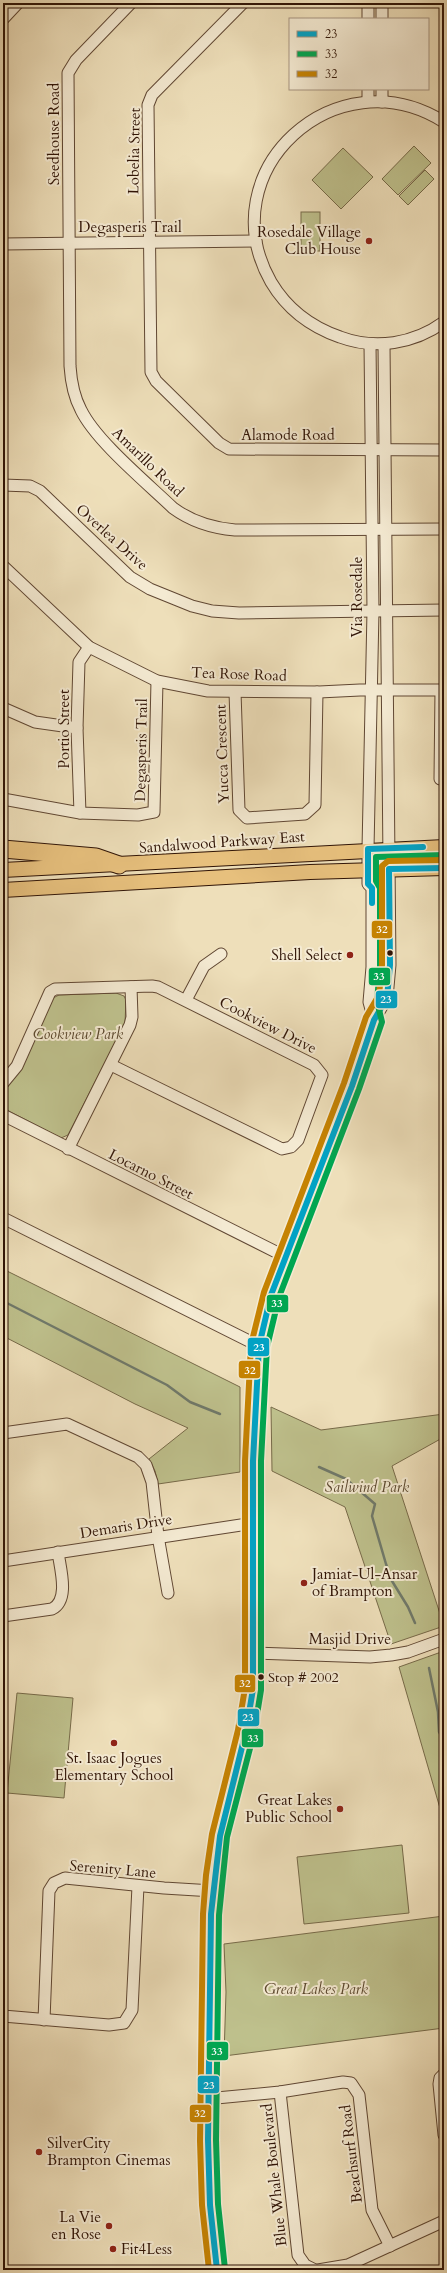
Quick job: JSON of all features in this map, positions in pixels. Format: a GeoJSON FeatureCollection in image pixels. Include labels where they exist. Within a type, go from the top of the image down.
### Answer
{"type":"FeatureCollection","features":[{"type":"Feature","properties":{"kind":"highway"},"geometry":{"type":"LineString","coordinates":[[3,849],[96,857],[120,865]]}},
{"type":"Feature","properties":{"kind":"main road","name":"Sandalwood Parkway East"},"geometry":{"type":"LineString","coordinates":[[3,870],[120,865],[368,849],[444,847]]}},
{"type":"Feature","properties":{"kind":"main road"},"geometry":{"type":"LineString","coordinates":[[3,890],[368,869],[444,868]]}},
{"type":"Feature","properties":{"kind":"street"},"geometry":{"type":"LineString","coordinates":[[3,19],[18,3]]}},
{"type":"Feature","properties":{"kind":"street","name":"Seedhouse Road"},"geometry":{"type":"LineString","coordinates":[[70,242],[68,73],[76,60],[132,3]]}},
{"type":"Feature","properties":{"kind":"street","name":"Lobelia Street"},"geometry":{"type":"LineString","coordinates":[[149,242],[148,110],[150,100],[152,95],[243,3]]}},
{"type":"Feature","properties":{"kind":"street"},"geometry":{"type":"LineString","coordinates":[[368,3],[368,18]]}},
{"type":"Feature","properties":{"kind":"street"},"geometry":{"type":"LineString","coordinates":[[382,3],[382,18]]}},
{"type":"Feature","properties":{"kind":"street"},"geometry":{"type":"LineString","coordinates":[[368,90],[368,101]]}},
{"type":"Feature","properties":{"kind":"street"},"geometry":{"type":"LineString","coordinates":[[382,90],[382,102]]}},
{"type":"Feature","properties":{"kind":"street"},"geometry":{"type":"LineString","coordinates":[[444,122],[415,108],[368,101],[342,106],[319,116],[293,134],[281,147],[269,166],[258,195],[256,216],[256,240],[268,276],[284,300],[296,312],[307,321],[330,334],[370,344],[384,345],[425,333],[444,322]]}},
{"type":"Feature","properties":{"kind":"street","name":"Degasperis Trail"},"geometry":{"type":"LineString","coordinates":[[3,244],[256,240]]}},
{"type":"Feature","properties":{"kind":"street","name":"Amarillo Road"},"geometry":{"type":"LineString","coordinates":[[70,242],[70,366],[75,398],[85,418],[97,434],[173,508],[198,522],[225,530],[444,529]]}},
{"type":"Feature","properties":{"kind":"street","name":"Alamode Road"},"geometry":{"type":"LineString","coordinates":[[149,242],[151,372],[156,381],[219,443],[229,449],[235,450],[444,450]]}},
{"type":"Feature","properties":{"kind":"street","name":"Via Rosedale"},"geometry":{"type":"LineString","coordinates":[[370,344],[373,611],[368,884],[372,888],[373,915],[372,967],[369,1002],[374,1020]]}},
{"type":"Feature","properties":{"kind":"street","name":"Via Rosedale"},"geometry":{"type":"LineString","coordinates":[[217,2270],[206,2178],[206,2099],[213,1891],[216,1858],[224,1808],[251,1708],[254,1653],[254,1435],[259,1346],[267,1309],[286,1257],[352,1086],[374,1020],[387,998],[390,965],[384,345]]}},
{"type":"Feature","properties":{"kind":"street","name":"Overlea Drive"},"geometry":{"type":"LineString","coordinates":[[3,485],[35,488],[130,577],[170,599],[212,611],[239,613],[444,610]]}},
{"type":"Feature","properties":{"kind":"street","name":"Tea Rose Road"},"geometry":{"type":"LineString","coordinates":[[3,566],[89,647],[157,680],[186,688],[235,692],[442,690]]}},
{"type":"Feature","properties":{"kind":"street","name":"Portio Street"},"geometry":{"type":"LineString","coordinates":[[80,813],[77,728],[79,662],[89,647]]}},
{"type":"Feature","properties":{"kind":"street","name":"Degasperis Trail"},"geometry":{"type":"LineString","coordinates":[[3,799],[80,813],[138,815],[154,812],[157,680]]}},
{"type":"Feature","properties":{"kind":"street"},"geometry":{"type":"LineString","coordinates":[[440,778],[442,690]]}},
{"type":"Feature","properties":{"kind":"street","name":"Yucca Crescent"},"geometry":{"type":"LineString","coordinates":[[235,692],[238,807],[242,816],[247,818],[305,814],[314,808],[317,692]]}},
{"type":"Feature","properties":{"kind":"street"},"geometry":{"type":"LineString","coordinates":[[3,708],[35,722],[77,728]]}},
{"type":"Feature","properties":{"kind":"street"},"geometry":{"type":"LineString","coordinates":[[186,1000],[204,966],[221,954]]}},
{"type":"Feature","properties":{"kind":"street"},"geometry":{"type":"LineString","coordinates":[[68,1149],[130,1025],[132,1017],[131,987]]}},
{"type":"Feature","properties":{"kind":"street","name":"Cookview Drive"},"geometry":{"type":"LineString","coordinates":[[3,1083],[17,1066],[50,992],[55,990],[131,987],[158,987],[186,1000],[318,1068],[322,1076],[295,1144],[287,1149],[277,1148],[111,1065]]}},
{"type":"Feature","properties":{"kind":"street","name":"Locarno Street"},"geometry":{"type":"LineString","coordinates":[[3,1115],[68,1149],[286,1257]]}},
{"type":"Feature","properties":{"kind":"street"},"geometry":{"type":"LineString","coordinates":[[3,1218],[259,1346]]}},
{"type":"Feature","properties":{"kind":"street"},"geometry":{"type":"LineString","coordinates":[[3,1433],[67,1424],[138,1458],[150,1473],[158,1536],[168,1593]]}},
{"type":"Feature","properties":{"kind":"street","name":"Demaris Drive"},"geometry":{"type":"LineString","coordinates":[[3,1561],[158,1536],[254,1523]]}},
{"type":"Feature","properties":{"kind":"street"},"geometry":{"type":"LineString","coordinates":[[3,1616],[52,1608],[58,1605],[62,1596],[58,1552]]}},
{"type":"Feature","properties":{"kind":"street","name":"Masjid Drive"},"geometry":{"type":"LineString","coordinates":[[254,1653],[370,1657],[391,1656],[408,1652],[444,1638]]}},
{"type":"Feature","properties":{"kind":"street","name":"Serenity Lane"},"geometry":{"type":"LineString","coordinates":[[44,2020],[49,1891],[54,1883],[65,1878],[138,1886],[213,1891]]}},
{"type":"Feature","properties":{"kind":"street"},"geometry":{"type":"LineString","coordinates":[[3,2016],[116,2026],[124,2023],[130,2017],[132,2010],[138,1886]]}},
{"type":"Feature","properties":{"kind":"street"},"geometry":{"type":"LineString","coordinates":[[444,2074],[440,2078],[440,2095],[444,2135]]}},
{"type":"Feature","properties":{"kind":"street","name":"Beachsurf Road"},"geometry":{"type":"LineString","coordinates":[[206,2099],[280,2092],[343,2082],[351,2083],[356,2088],[372,2210],[390,2246]]}},
{"type":"Feature","properties":{"kind":"street","name":"Blue Whale Boulevard"},"geometry":{"type":"LineString","coordinates":[[280,2092],[298,2255],[304,2265],[315,2270]]}},
{"type":"Feature","properties":{"kind":"street"},"geometry":{"type":"LineString","coordinates":[[318,2270],[348,2265],[444,2221]]}},
{"type":"Feature","properties":{"kind":"green space"},"geometry":{"type":"Polygon","coordinates":[[[414,146],[431,163],[398,195],[382,179],[414,146]]]}},
{"type":"Feature","properties":{"kind":"green space"},"geometry":{"type":"Polygon","coordinates":[[[343,148],[373,177],[341,209],[312,180],[343,148]]]}},
{"type":"Feature","properties":{"kind":"green space"},"geometry":{"type":"Polygon","coordinates":[[[425,170],[434,179],[408,205],[399,196],[425,170]]]}},
{"type":"Feature","properties":{"kind":"green space"},"geometry":{"type":"Polygon","coordinates":[[[301,212],[320,212],[320,251],[301,251],[301,212]]]}},
{"type":"Feature","properties":{"kind":"green space","name":"Cookview Park"},"geometry":{"type":"Polygon","coordinates":[[[116,993],[124,996],[126,1000],[125,1023],[68,1135],[61,1138],[3,1108],[3,1091],[22,1068],[53,998],[59,995],[116,993]]]}},
{"type":"Feature","properties":{"kind":"green space"},"geometry":{"type":"Polygon","coordinates":[[[3,1269],[240,1387],[240,1472],[158,1484],[155,1471],[149,1459],[188,1428],[135,1404],[3,1336],[3,1269]]]}},
{"type":"Feature","properties":{"kind":"green space","name":"Sailwind Park"},"geometry":{"type":"Polygon","coordinates":[[[271,1407],[321,1430],[444,1414],[444,1437],[392,1466],[444,1626],[391,1644],[345,1507],[272,1471],[271,1407]]]}},
{"type":"Feature","properties":{"kind":"green space"},"geometry":{"type":"Polygon","coordinates":[[[444,1651],[444,1822],[399,1667],[444,1651]]]}},
{"type":"Feature","properties":{"kind":"green space"},"geometry":{"type":"Polygon","coordinates":[[[17,1693],[73,1698],[64,1798],[7,1793],[17,1693]]]}},
{"type":"Feature","properties":{"kind":"green space"},"geometry":{"type":"Polygon","coordinates":[[[402,1845],[409,1913],[304,1924],[297,1857],[402,1845]]]}},
{"type":"Feature","properties":{"kind":"green space","name":"Great Lakes Park"},"geometry":{"type":"Polygon","coordinates":[[[444,1916],[444,2028],[224,2056],[226,1992],[224,1944],[444,1916]]]}},
{"type":"Feature","properties":{"kind":"waterway"},"geometry":{"type":"LineString","coordinates":[[3,1301],[167,1385],[190,1402],[220,1414]]}},
{"type":"Feature","properties":{"kind":"waterway"},"geometry":{"type":"LineString","coordinates":[[319,1467],[346,1479],[375,1504],[372,1516],[386,1564],[392,1581],[408,1607],[415,1623]]}},
{"type":"Feature","properties":{"kind":"waterway"},"geometry":{"type":"LineString","coordinates":[[429,1668],[438,1712],[439,1732],[444,1741]]}},
{"type":"Feature","properties":{"kind":"transit line","name":"23"},"geometry":{"type":"LineString","coordinates":[[372,903],[372,888],[368,884],[368,849],[423,847]]}},
{"type":"Feature","properties":{"kind":"transit line","name":"33"},"geometry":{"type":"LineString","coordinates":[[225,2269],[218,2204],[216,2140],[219,1915],[227,1837],[254,1733],[261,1690],[261,1461],[267,1347],[279,1297],[359,1089],[382,1022],[377,1001],[380,967],[380,888],[376,881],[376,857],[444,855]]}},
{"type":"Feature","properties":{"kind":"transit line","name":"32"},"geometry":{"type":"LineString","coordinates":[[209,2270],[202,2205],[200,2141],[203,1914],[206,1875],[212,1834],[238,1730],[245,1688],[245,1461],[251,1345],[264,1292],[344,1083],[366,1017],[379,995],[382,965],[382,866],[388,861],[444,860]]}},
{"type":"Feature","properties":{"kind":"transit line","name":"23"},"geometry":{"type":"LineString","coordinates":[[217,2270],[210,2205],[208,2140],[211,1914],[220,1836],[246,1731],[253,1689],[253,1461],[259,1346],[271,1295],[352,1086],[374,1020],[387,998],[390,965],[389,869],[444,868]]}},
{"type":"Feature","properties":{"kind":"place","name":"Rosedale Village Club House"},"geometry":{"type":"Point","coordinates":[369,241]}},
{"type":"Feature","properties":{"kind":"place","name":"Shell Select"},"geometry":{"type":"Point","coordinates":[350,955]}},
{"type":"Feature","properties":{"kind":"place","name":"Jamiat-Ul-Ansar of Brampton"},"geometry":{"type":"Point","coordinates":[304,1583]}},
{"type":"Feature","properties":{"kind":"place","name":"Stop # 2002"},"geometry":{"type":"Point","coordinates":[261,1677]}},
{"type":"Feature","properties":{"kind":"place","name":"St. Isaac Jogues Elementary School"},"geometry":{"type":"Point","coordinates":[114,1743]}},
{"type":"Feature","properties":{"kind":"place","name":"Great Lakes Public School"},"geometry":{"type":"Point","coordinates":[340,1809]}},
{"type":"Feature","properties":{"kind":"place","name":"SilverCity Brampton Cinemas"},"geometry":{"type":"Point","coordinates":[39,2152]}},
{"type":"Feature","properties":{"kind":"place","name":"La Vie en Rose"},"geometry":{"type":"Point","coordinates":[109,2226]}},
{"type":"Feature","properties":{"kind":"place","name":"Fit4Less"},"geometry":{"type":"Point","coordinates":[113,2249]}}]}
